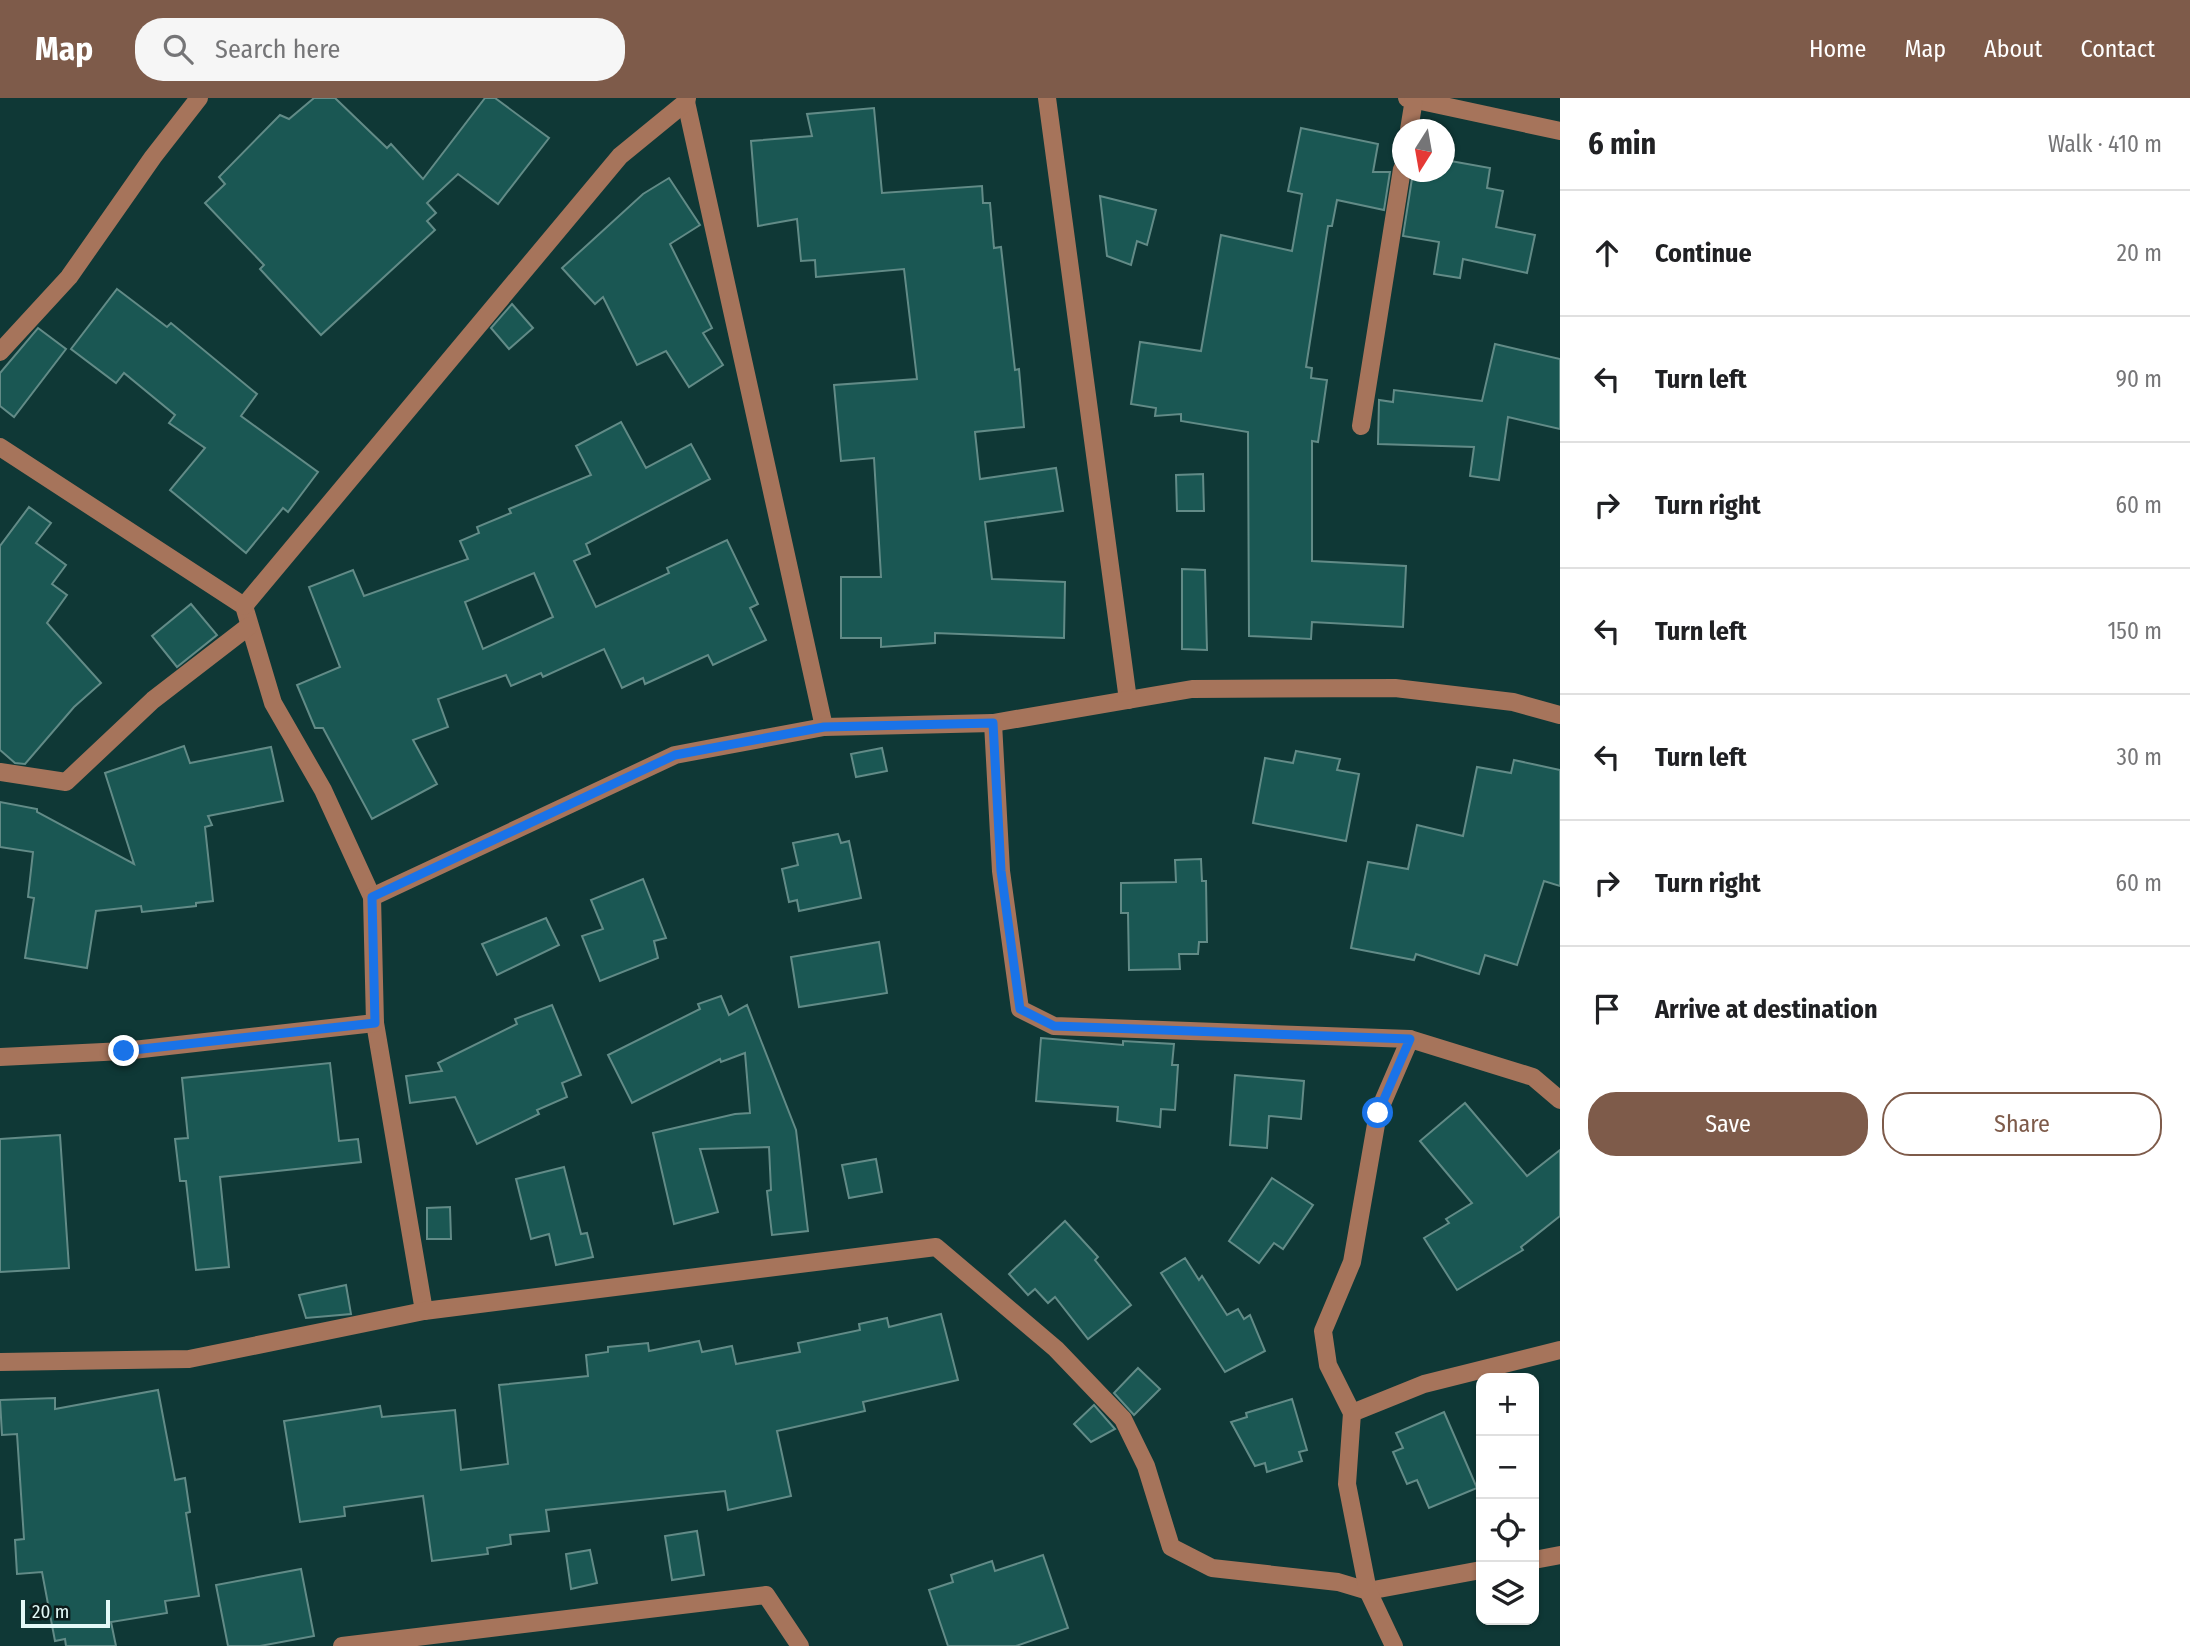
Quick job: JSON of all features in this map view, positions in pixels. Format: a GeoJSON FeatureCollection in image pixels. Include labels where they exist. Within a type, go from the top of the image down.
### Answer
{"type":"FeatureCollection","features":[{"type":"Feature","properties":{"kind":"street"},"geometry":{"type":"LineString","coordinates":[[0,352],[69,277],[153,157],[199,98]]}},
{"type":"Feature","properties":{"kind":"street"},"geometry":{"type":"LineString","coordinates":[[1047,98],[1128,700]]}},
{"type":"Feature","properties":{"kind":"street"},"geometry":{"type":"LineString","coordinates":[[1409,119],[1410,99],[1560,131]]}},
{"type":"Feature","properties":{"kind":"street"},"geometry":{"type":"LineString","coordinates":[[244,606],[620,156],[686,100],[824,727]]}},
{"type":"Feature","properties":{"kind":"street"},"geometry":{"type":"LineString","coordinates":[[1361,426],[1400,182]]}},
{"type":"Feature","properties":{"kind":"street"},"geometry":{"type":"LineString","coordinates":[[0,447],[244,606],[273,703],[323,789],[372,897],[375,1023],[424,1311]]}},
{"type":"Feature","properties":{"kind":"street"},"geometry":{"type":"LineString","coordinates":[[0,772],[66,782],[153,700],[249,626]]}},
{"type":"Feature","properties":{"kind":"street"},"geometry":{"type":"LineString","coordinates":[[372,897],[675,755],[824,727],[993,723],[1192,689],[1395,688],[1513,702],[1560,715]]}},
{"type":"Feature","properties":{"kind":"street"},"geometry":{"type":"LineString","coordinates":[[993,723],[1001,871],[1020,1009],[1054,1026],[1410,1039],[1534,1077],[1560,1100]]}},
{"type":"Feature","properties":{"kind":"street"},"geometry":{"type":"LineString","coordinates":[[0,1058],[124,1051],[375,1023]]}},
{"type":"Feature","properties":{"kind":"street"},"geometry":{"type":"LineString","coordinates":[[1394,1646],[1368,1591],[1347,1484],[1352,1413],[1328,1366],[1323,1331],[1352,1262],[1378,1113],[1410,1039]]}},
{"type":"Feature","properties":{"kind":"street"},"geometry":{"type":"LineString","coordinates":[[0,1362],[189,1359],[424,1311],[936,1247],[1056,1349],[1123,1419],[1146,1466],[1171,1547],[1212,1568],[1338,1582],[1368,1591],[1476,1571]]}},
{"type":"Feature","properties":{"kind":"street"},"geometry":{"type":"LineString","coordinates":[[1352,1413],[1424,1384],[1560,1350]]}},
{"type":"Feature","properties":{"kind":"street"},"geometry":{"type":"LineString","coordinates":[[1539,1559],[1560,1555]]}},
{"type":"Feature","properties":{"kind":"street"},"geometry":{"type":"LineString","coordinates":[[342,1646],[766,1595],[800,1646]]}},
{"type":"Feature","properties":{"kind":"building"},"geometry":{"type":"Polygon","coordinates":[[[314,98],[335,98],[387,148],[391,144],[423,179],[485,98],[495,98],[549,138],[498,204],[458,174],[427,203],[436,213],[427,221],[435,230],[321,335],[260,269],[264,265],[205,203],[225,184],[219,177],[280,115],[289,119],[314,98]]]}},
{"type":"Feature","properties":{"kind":"building"},"geometry":{"type":"Polygon","coordinates":[[[874,108],[882,193],[982,186],[983,203],[990,203],[994,248],[1001,247],[1015,370],[1019,369],[1024,427],[975,432],[980,479],[1056,468],[1063,511],[985,522],[992,579],[1065,582],[1064,638],[935,633],[935,643],[881,647],[881,638],[841,638],[841,577],[881,577],[874,458],[841,461],[834,385],[917,379],[904,269],[816,277],[815,260],[801,261],[797,219],[758,226],[751,141],[812,136],[807,114],[874,108]]]}},
{"type":"Feature","properties":{"kind":"building"},"geometry":{"type":"Polygon","coordinates":[[[1301,128],[1378,144],[1373,172],[1390,172],[1384,210],[1337,200],[1332,226],[1328,226],[1306,367],[1312,368],[1311,378],[1327,380],[1318,442],[1312,441],[1312,561],[1406,566],[1403,627],[1312,622],[1311,639],[1249,636],[1248,432],[1181,421],[1181,414],[1155,416],[1156,408],[1131,404],[1140,342],[1201,351],[1221,235],[1292,251],[1302,194],[1288,191],[1301,128]]]}},
{"type":"Feature","properties":{"kind":"building"},"geometry":{"type":"Polygon","coordinates":[[[1455,162],[1490,168],[1487,188],[1503,191],[1496,227],[1535,235],[1527,273],[1463,259],[1460,278],[1434,274],[1439,242],[1403,236],[1411,182],[1455,182],[1455,162]]]}},
{"type":"Feature","properties":{"kind":"building"},"geometry":{"type":"Polygon","coordinates":[[[669,178],[700,225],[670,244],[712,328],[703,333],[723,365],[689,387],[666,351],[637,365],[603,297],[595,304],[562,268],[643,194],[669,178]]]}},
{"type":"Feature","properties":{"kind":"building"},"geometry":{"type":"Polygon","coordinates":[[[1100,196],[1156,210],[1147,245],[1137,241],[1131,265],[1107,256],[1100,196]]]}},
{"type":"Feature","properties":{"kind":"building"},"geometry":{"type":"Polygon","coordinates":[[[117,289],[167,327],[171,323],[257,394],[241,416],[318,472],[288,512],[283,508],[246,553],[170,490],[205,448],[169,423],[175,415],[124,373],[116,383],[71,349],[117,289]]]}},
{"type":"Feature","properties":{"kind":"building"},"geometry":{"type":"Polygon","coordinates":[[[512,304],[533,328],[509,349],[491,328],[512,304]]]}},
{"type":"Feature","properties":{"kind":"building"},"geometry":{"type":"Polygon","coordinates":[[[38,328],[66,349],[14,417],[0,406],[0,373],[38,328]]]}},
{"type":"Feature","properties":{"kind":"building"},"geometry":{"type":"Polygon","coordinates":[[[1495,344],[1560,359],[1560,429],[1508,417],[1499,480],[1470,476],[1474,447],[1378,444],[1379,400],[1393,402],[1394,390],[1482,401],[1495,344]]]}},
{"type":"Feature","properties":{"kind":"building"},"geometry":{"type":"Polygon","coordinates":[[[621,422],[646,468],[691,444],[710,479],[586,544],[590,554],[574,561],[596,607],[669,573],[667,568],[727,540],[758,604],[750,608],[766,640],[713,665],[708,655],[645,684],[643,678],[622,688],[604,649],[543,677],[541,673],[511,686],[506,675],[438,699],[448,727],[413,740],[437,784],[372,819],[323,728],[315,728],[297,685],[340,667],[309,587],[353,570],[364,596],[468,559],[460,541],[479,533],[477,527],[511,513],[509,509],[591,475],[576,446],[621,422]],[[534,573],[465,602],[483,649],[553,617],[534,573]]]}},
{"type":"Feature","properties":{"kind":"building"},"geometry":{"type":"Polygon","coordinates":[[[1203,474],[1204,511],[1177,511],[1176,475],[1203,474]]]}},
{"type":"Feature","properties":{"kind":"building"},"geometry":{"type":"Polygon","coordinates":[[[29,507],[51,523],[36,543],[66,565],[52,584],[67,595],[47,623],[101,683],[74,707],[25,764],[15,763],[0,750],[0,546],[29,507]]]}},
{"type":"Feature","properties":{"kind":"building"},"geometry":{"type":"Polygon","coordinates":[[[1182,569],[1205,570],[1207,650],[1182,649],[1182,569]]]}},
{"type":"Feature","properties":{"kind":"building"},"geometry":{"type":"Polygon","coordinates":[[[191,604],[217,635],[177,667],[152,636],[191,604]]]}},
{"type":"Feature","properties":{"kind":"building"},"geometry":{"type":"Polygon","coordinates":[[[184,746],[190,763],[271,747],[283,801],[208,816],[212,825],[205,827],[213,901],[196,903],[196,906],[142,912],[141,906],[96,911],[87,968],[25,958],[34,898],[28,897],[33,852],[0,847],[0,802],[37,809],[37,812],[134,864],[105,773],[184,746]]]}},
{"type":"Feature","properties":{"kind":"building"},"geometry":{"type":"Polygon","coordinates":[[[882,748],[887,771],[856,777],[851,754],[882,748]]]}},
{"type":"Feature","properties":{"kind":"building"},"geometry":{"type":"Polygon","coordinates":[[[1296,751],[1340,759],[1337,770],[1359,774],[1346,841],[1253,823],[1265,758],[1293,763],[1296,751]]]}},
{"type":"Feature","properties":{"kind":"building"},"geometry":{"type":"Polygon","coordinates":[[[1514,760],[1560,770],[1560,886],[1544,881],[1517,965],[1485,955],[1479,974],[1416,954],[1414,960],[1351,948],[1368,862],[1408,869],[1417,825],[1463,836],[1477,767],[1511,773],[1514,760]]]}},
{"type":"Feature","properties":{"kind":"building"},"geometry":{"type":"Polygon","coordinates":[[[838,834],[841,843],[849,841],[861,898],[799,911],[797,900],[789,902],[782,869],[798,865],[793,843],[838,834]]]}},
{"type":"Feature","properties":{"kind":"building"},"geometry":{"type":"Polygon","coordinates":[[[1201,859],[1202,881],[1206,881],[1207,942],[1199,942],[1198,954],[1179,954],[1180,969],[1129,970],[1128,913],[1121,913],[1121,883],[1176,882],[1175,860],[1201,859]]]}},
{"type":"Feature","properties":{"kind":"building"},"geometry":{"type":"Polygon","coordinates":[[[643,879],[666,938],[654,941],[658,958],[600,981],[582,936],[603,929],[591,900],[643,879]]]}},
{"type":"Feature","properties":{"kind":"building"},"geometry":{"type":"Polygon","coordinates":[[[546,918],[559,945],[497,975],[482,944],[546,918]]]}},
{"type":"Feature","properties":{"kind":"building"},"geometry":{"type":"Polygon","coordinates":[[[879,942],[887,993],[799,1007],[791,957],[879,942]]]}},
{"type":"Feature","properties":{"kind":"building"},"geometry":{"type":"Polygon","coordinates":[[[721,996],[729,1015],[747,1005],[796,1130],[808,1231],[772,1235],[767,1191],[771,1190],[769,1147],[700,1149],[718,1212],[674,1224],[653,1133],[750,1113],[745,1053],[721,1062],[720,1059],[632,1103],[608,1055],[700,1009],[698,1004],[721,996]]]}},
{"type":"Feature","properties":{"kind":"building"},"geometry":{"type":"Polygon","coordinates":[[[552,1005],[581,1075],[562,1083],[567,1097],[537,1110],[539,1114],[477,1144],[455,1097],[410,1103],[406,1076],[442,1071],[438,1063],[517,1024],[515,1019],[552,1005]]]}},
{"type":"Feature","properties":{"kind":"building"},"geometry":{"type":"Polygon","coordinates":[[[1041,1038],[1123,1045],[1123,1041],[1174,1044],[1172,1065],[1178,1065],[1175,1110],[1161,1109],[1160,1127],[1117,1121],[1118,1107],[1036,1101],[1041,1038]]]}},
{"type":"Feature","properties":{"kind":"building"},"geometry":{"type":"Polygon","coordinates":[[[330,1063],[339,1141],[358,1139],[361,1162],[220,1177],[229,1267],[196,1270],[186,1181],[180,1181],[175,1139],[188,1138],[182,1078],[330,1063]]]}},
{"type":"Feature","properties":{"kind":"building"},"geometry":{"type":"Polygon","coordinates":[[[1235,1075],[1304,1081],[1301,1119],[1269,1116],[1267,1148],[1230,1145],[1235,1075]]]}},
{"type":"Feature","properties":{"kind":"building"},"geometry":{"type":"Polygon","coordinates":[[[1465,1103],[1527,1176],[1560,1150],[1560,1216],[1521,1247],[1523,1250],[1457,1290],[1424,1238],[1449,1223],[1446,1219],[1472,1203],[1420,1141],[1465,1103]]]}},
{"type":"Feature","properties":{"kind":"building"},"geometry":{"type":"Polygon","coordinates":[[[60,1135],[69,1268],[0,1272],[0,1139],[60,1135]]]}},
{"type":"Feature","properties":{"kind":"building"},"geometry":{"type":"Polygon","coordinates":[[[876,1159],[882,1192],[849,1198],[842,1165],[876,1159]]]}},
{"type":"Feature","properties":{"kind":"building"},"geometry":{"type":"Polygon","coordinates":[[[564,1167],[581,1234],[587,1233],[593,1257],[556,1265],[549,1234],[531,1239],[516,1179],[564,1167]]]}},
{"type":"Feature","properties":{"kind":"building"},"geometry":{"type":"Polygon","coordinates":[[[1272,1178],[1313,1205],[1283,1249],[1274,1243],[1259,1263],[1229,1241],[1272,1178]]]}},
{"type":"Feature","properties":{"kind":"building"},"geometry":{"type":"Polygon","coordinates":[[[450,1207],[451,1239],[427,1239],[427,1208],[450,1207]]]}},
{"type":"Feature","properties":{"kind":"building"},"geometry":{"type":"Polygon","coordinates":[[[1065,1221],[1098,1257],[1095,1260],[1131,1305],[1088,1339],[1055,1297],[1048,1303],[1035,1289],[1028,1295],[1009,1274],[1065,1221]]]}},
{"type":"Feature","properties":{"kind":"building"},"geometry":{"type":"Polygon","coordinates":[[[1185,1258],[1199,1280],[1202,1276],[1227,1315],[1238,1309],[1244,1319],[1250,1315],[1265,1351],[1225,1372],[1161,1273],[1185,1258]]]}},
{"type":"Feature","properties":{"kind":"building"},"geometry":{"type":"Polygon","coordinates":[[[346,1285],[351,1314],[306,1318],[299,1295],[346,1285]]]}},
{"type":"Feature","properties":{"kind":"building"},"geometry":{"type":"Polygon","coordinates":[[[941,1314],[958,1380],[863,1402],[865,1411],[777,1431],[791,1496],[728,1510],[725,1491],[546,1510],[549,1531],[510,1535],[511,1544],[487,1548],[488,1554],[432,1561],[423,1496],[344,1507],[345,1516],[300,1522],[284,1421],[380,1406],[382,1417],[455,1410],[461,1470],[508,1464],[499,1385],[588,1376],[586,1355],[608,1352],[608,1347],[648,1343],[649,1351],[699,1341],[702,1352],[732,1346],[736,1364],[800,1352],[798,1343],[860,1330],[859,1324],[887,1318],[889,1327],[941,1314]]]}},
{"type":"Feature","properties":{"kind":"building"},"geometry":{"type":"Polygon","coordinates":[[[1138,1368],[1160,1389],[1134,1415],[1114,1393],[1138,1368]]]}},
{"type":"Feature","properties":{"kind":"building"},"geometry":{"type":"Polygon","coordinates":[[[158,1390],[175,1480],[185,1478],[190,1512],[186,1513],[199,1596],[165,1601],[167,1613],[111,1622],[116,1646],[66,1646],[65,1639],[55,1641],[42,1572],[17,1574],[15,1540],[24,1539],[17,1434],[2,1435],[0,1400],[55,1398],[55,1409],[158,1390]]]}},
{"type":"Feature","properties":{"kind":"building"},"geometry":{"type":"Polygon","coordinates":[[[1292,1399],[1307,1450],[1299,1452],[1302,1461],[1267,1472],[1265,1463],[1255,1466],[1231,1422],[1247,1417],[1246,1413],[1292,1399]]]}},
{"type":"Feature","properties":{"kind":"building"},"geometry":{"type":"Polygon","coordinates":[[[1094,1405],[1115,1429],[1091,1442],[1074,1424],[1094,1405]]]}},
{"type":"Feature","properties":{"kind":"building"},"geometry":{"type":"Polygon","coordinates":[[[1444,1412],[1476,1488],[1429,1508],[1417,1480],[1407,1484],[1393,1452],[1403,1448],[1396,1433],[1444,1412]]]}},
{"type":"Feature","properties":{"kind":"building"},"geometry":{"type":"Polygon","coordinates":[[[697,1531],[704,1575],[672,1580],[665,1536],[697,1531]]]}},
{"type":"Feature","properties":{"kind":"building"},"geometry":{"type":"Polygon","coordinates":[[[590,1550],[597,1583],[571,1589],[566,1554],[590,1550]]]}},
{"type":"Feature","properties":{"kind":"building"},"geometry":{"type":"Polygon","coordinates":[[[1043,1555],[1068,1628],[1016,1646],[948,1646],[929,1590],[953,1582],[951,1575],[992,1561],[995,1571],[1043,1555]]]}},
{"type":"Feature","properties":{"kind":"building"},"geometry":{"type":"Polygon","coordinates":[[[301,1569],[314,1636],[260,1646],[228,1646],[216,1585],[301,1569]]]}},
{"type":"Feature","properties":{"kind":"route"},"geometry":{"type":"LineString","coordinates":[[124,1051],[375,1023],[372,897],[456,855],[580,801],[675,755],[824,727],[993,723],[1001,871],[1020,1009],[1054,1026],[1410,1039],[1378,1113]]}}]}
